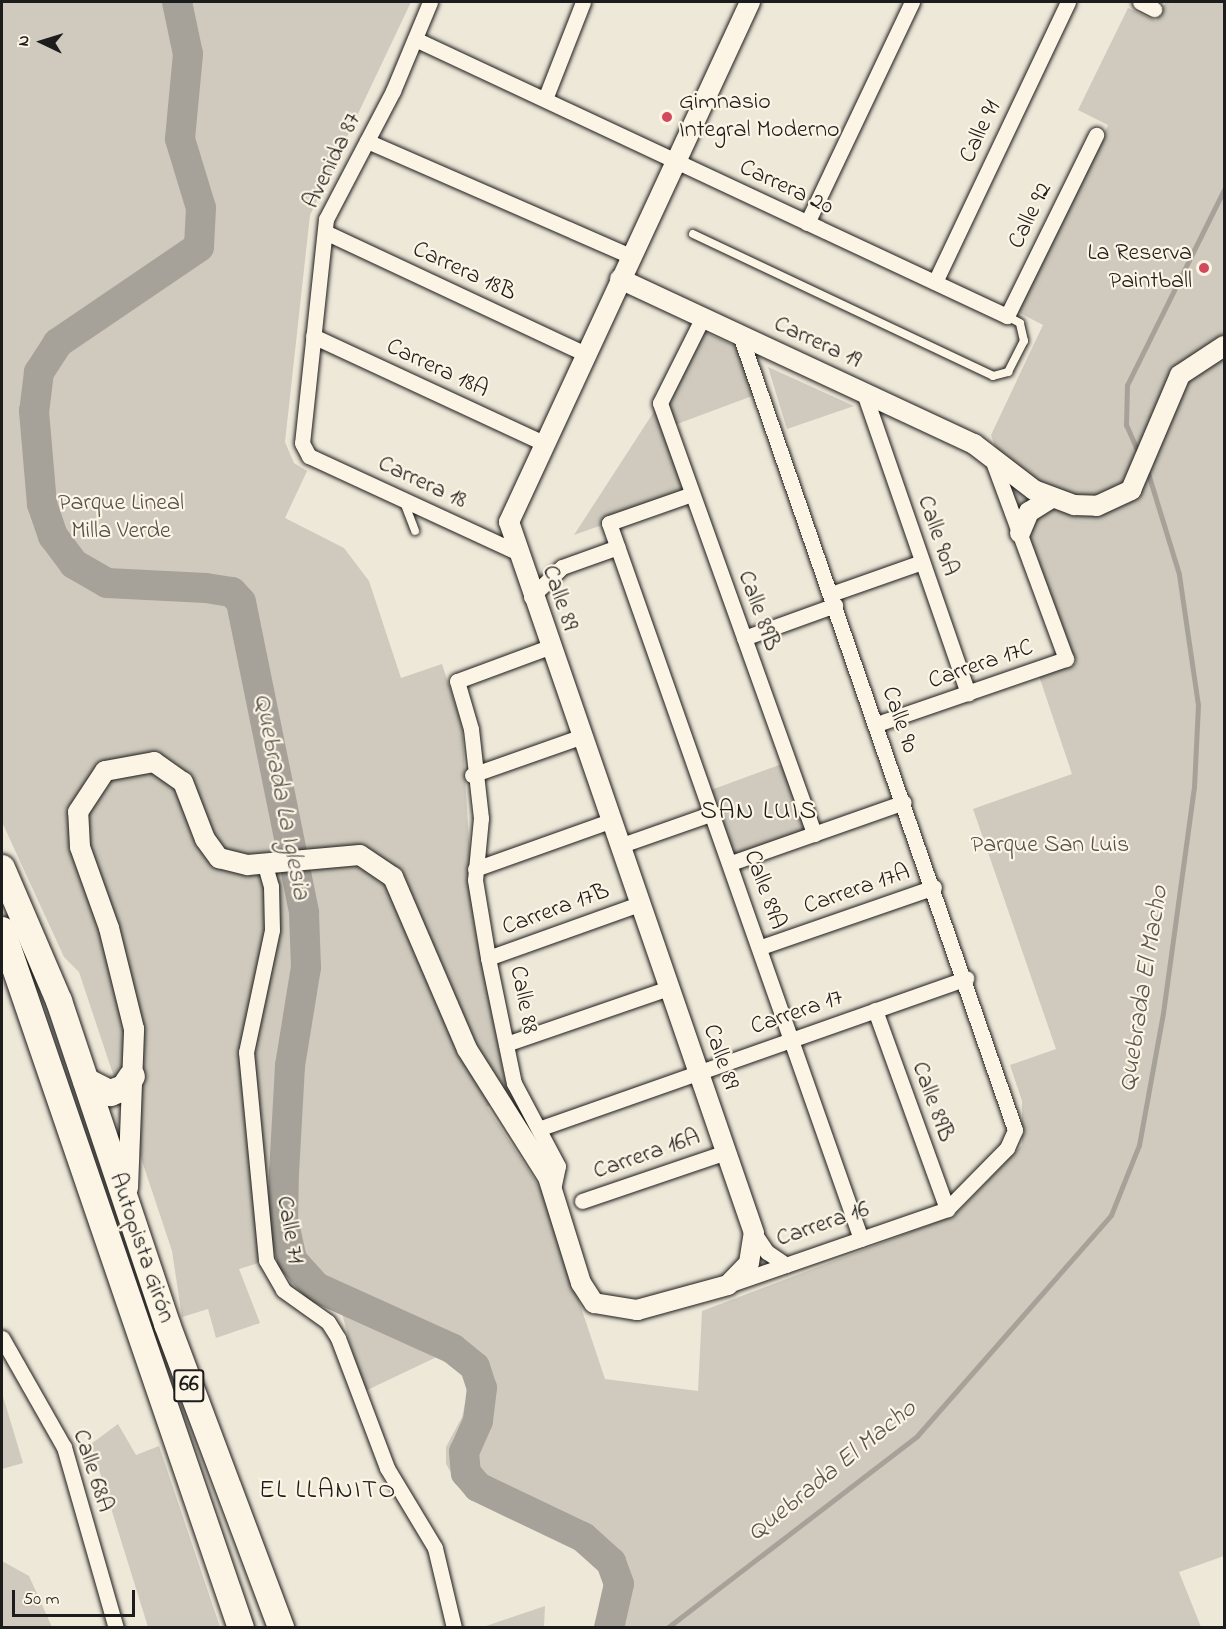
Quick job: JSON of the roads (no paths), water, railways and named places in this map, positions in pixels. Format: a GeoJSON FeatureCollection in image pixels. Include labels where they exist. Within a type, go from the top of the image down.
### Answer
{"type":"FeatureCollection","features":[{"type":"Feature","properties":{"kind":"highway","name":"Autopista Girón"},"geometry":{"type":"LineString","coordinates":[[2,868],[59,1001],[132,1220],[281,1628]]}},
{"type":"Feature","properties":{"kind":"highway","name":"Autopista Girón"},"geometry":{"type":"LineString","coordinates":[[2,930],[90,1180],[241,1628]]}},
{"type":"Feature","properties":{"kind":"highway"},"geometry":{"type":"LineString","coordinates":[[86,1081],[110,1093],[124,1088],[132,1076]]}},
{"type":"Feature","properties":{"kind":"street","name":"Avenida 87"},"geometry":{"type":"LineString","coordinates":[[309,456],[302,434],[325,232],[336,195],[367,141],[430,2]]}},
{"type":"Feature","properties":{"kind":"street"},"geometry":{"type":"LineString","coordinates":[[545,99],[583,2]]}},
{"type":"Feature","properties":{"kind":"street"},"geometry":{"type":"LineString","coordinates":[[699,109],[734,2]]}},
{"type":"Feature","properties":{"kind":"street","name":"Calle 89"},"geometry":{"type":"LineString","coordinates":[[750,2],[511,513],[515,551],[754,1233],[767,1252],[786,1265]]}},
{"type":"Feature","properties":{"kind":"street"},"geometry":{"type":"LineString","coordinates":[[807,223],[912,2]]}},
{"type":"Feature","properties":{"kind":"street","name":"Calle 91"},"geometry":{"type":"LineString","coordinates":[[935,282],[1068,2]]}},
{"type":"Feature","properties":{"kind":"street"},"geometry":{"type":"LineString","coordinates":[[1140,2],[1156,5]]}},
{"type":"Feature","properties":{"kind":"street","name":"Carrera 20"},"geometry":{"type":"LineString","coordinates":[[415,39],[1007,316]]}},
{"type":"Feature","properties":{"kind":"street","name":"Calle 92"},"geometry":{"type":"LineString","coordinates":[[1007,316],[1096,135]]}},
{"type":"Feature","properties":{"kind":"street"},"geometry":{"type":"LineString","coordinates":[[367,141],[630,256]]}},
{"type":"Feature","properties":{"kind":"street","name":"Carrera 18B"},"geometry":{"type":"LineString","coordinates":[[325,232],[585,354]]}},
{"type":"Feature","properties":{"kind":"street","name":"Carrera 19"},"geometry":{"type":"LineString","coordinates":[[620,279],[864,393],[991,456],[1050,499]]}},
{"type":"Feature","properties":{"kind":"street","name":"Calle 89B"},"geometry":{"type":"LineString","coordinates":[[703,317],[660,403],[814,834]]}},
{"type":"Feature","properties":{"kind":"street","name":"Calle 90"},"geometry":{"type":"LineString","coordinates":[[740,335],[1015,1119]]}},
{"type":"Feature","properties":{"kind":"street","name":"Carrera 18A"},"geometry":{"type":"LineString","coordinates":[[313,336],[543,443]]}},
{"type":"Feature","properties":{"kind":"street"},"geometry":{"type":"LineString","coordinates":[[1020,533],[1029,512],[1050,499],[1097,506],[1131,490],[1149,454],[1180,375],[1224,346]]}},
{"type":"Feature","properties":{"kind":"street","name":"Calle 90A"},"geometry":{"type":"LineString","coordinates":[[864,393],[968,693]]}},
{"type":"Feature","properties":{"kind":"street","name":"Carrera 18"},"geometry":{"type":"LineString","coordinates":[[309,456],[515,551]]}},
{"type":"Feature","properties":{"kind":"street"},"geometry":{"type":"LineString","coordinates":[[991,456],[1020,533]]}},
{"type":"Feature","properties":{"kind":"street","name":"Calle 89A"},"geometry":{"type":"LineString","coordinates":[[692,494],[609,523],[794,1038],[861,1239]]}},
{"type":"Feature","properties":{"kind":"street","name":"Carrera 17C"},"geometry":{"type":"LineString","coordinates":[[877,724],[1066,659],[1020,533]]}},
{"type":"Feature","properties":{"kind":"street"},"geometry":{"type":"LineString","coordinates":[[531,597],[562,567],[618,547]]}},
{"type":"Feature","properties":{"kind":"street"},"geometry":{"type":"LineString","coordinates":[[744,638],[922,562]]}},
{"type":"Feature","properties":{"kind":"street","name":"Calle 88"},"geometry":{"type":"LineString","coordinates":[[549,647],[457,681],[471,729],[472,775],[481,818],[475,869],[506,1044],[518,1095],[541,1128],[558,1166],[553,1189],[581,1283],[603,1308]]}},
{"type":"Feature","properties":{"kind":"street"},"geometry":{"type":"LineString","coordinates":[[472,775],[580,737]]}},
{"type":"Feature","properties":{"kind":"street"},"geometry":{"type":"LineString","coordinates":[[132,1220],[127,1153],[132,1076],[129,1002],[80,847],[82,798],[105,771],[154,762],[183,782],[205,840],[219,858],[238,864],[308,857],[360,855],[393,877],[467,1049],[553,1189]]}},
{"type":"Feature","properties":{"kind":"street"},"geometry":{"type":"LineString","coordinates":[[731,863],[904,802]]}},
{"type":"Feature","properties":{"kind":"street"},"geometry":{"type":"LineString","coordinates":[[618,846],[713,813]]}},
{"type":"Feature","properties":{"kind":"street"},"geometry":{"type":"LineString","coordinates":[[475,869],[610,821]]}},
{"type":"Feature","properties":{"kind":"street","name":"Calle 71"},"geometry":{"type":"LineString","coordinates":[[272,861],[272,930],[246,1052],[266,1260],[283,1290],[327,1322],[338,1338],[387,1468],[435,1548],[454,1628]]}},
{"type":"Feature","properties":{"kind":"street","name":"Carrera 17A"},"geometry":{"type":"LineString","coordinates":[[761,947],[934,887]]}},
{"type":"Feature","properties":{"kind":"street","name":"Carrera 17B"},"geometry":{"type":"LineString","coordinates":[[489,958],[639,904]]}},
{"type":"Feature","properties":{"kind":"street","name":"Carrera 17"},"geometry":{"type":"LineString","coordinates":[[541,1128],[966,978]]}},
{"type":"Feature","properties":{"kind":"street"},"geometry":{"type":"LineString","coordinates":[[506,1044],[669,988]]}},
{"type":"Feature","properties":{"kind":"street","name":"Calle 89B"},"geometry":{"type":"LineString","coordinates":[[875,1010],[947,1209]]}},
{"type":"Feature","properties":{"kind":"street"},"geometry":{"type":"LineString","coordinates":[[90,1180],[105,1142],[124,1108],[132,1076]]}},
{"type":"Feature","properties":{"kind":"street","name":"Carrera 16"},"geometry":{"type":"LineString","coordinates":[[603,1308],[637,1310],[728,1285],[947,1209],[1007,1148],[1015,1119]]}},
{"type":"Feature","properties":{"kind":"street","name":"Carrera 16A"},"geometry":{"type":"LineString","coordinates":[[582,1201],[726,1152]]}},
{"type":"Feature","properties":{"kind":"street"},"geometry":{"type":"LineString","coordinates":[[728,1285],[748,1263],[754,1233]]}},
{"type":"Feature","properties":{"kind":"street","name":"Calle 68A"},"geometry":{"type":"LineString","coordinates":[[2,1338],[64,1448],[116,1628]]}},
{"type":"Feature","properties":{"kind":"lane"},"geometry":{"type":"LineString","coordinates":[[693,234],[993,376],[1008,372],[1024,341],[1020,323],[1007,316]]}},
{"type":"Feature","properties":{"kind":"lane"},"geometry":{"type":"LineString","coordinates":[[403,499],[415,531]]}},
{"type":"Feature","properties":{"kind":"waterway","name":"Quebrada La Iglesia"},"geometry":{"type":"LineString","coordinates":[[177,2],[188,54],[180,139],[201,208],[199,247],[58,343],[39,372],[34,411],[42,504],[53,536],[74,564],[107,583],[206,588],[232,592],[241,602],[304,913],[306,967],[290,1066],[284,1172],[283,1219],[292,1260],[316,1287],[453,1349],[475,1367],[482,1388],[478,1421],[464,1452],[466,1473],[478,1487],[583,1537],[611,1562],[619,1584],[609,1628]]}},
{"type":"Feature","properties":{"kind":"waterway","name":"Quebrada El Macho"},"geometry":{"type":"LineString","coordinates":[[1140,456],[1126,425],[1127,385],[1224,190]]}},
{"type":"Feature","properties":{"kind":"waterway","name":"Quebrada El Macho"},"geometry":{"type":"LineString","coordinates":[[667,1628],[917,1436],[1111,1215],[1139,1145],[1163,1013],[1194,787],[1198,705],[1179,574],[1146,467]]}},
{"type":"Feature","properties":{"kind":"place","name":"Gimnasio Integral Moderno"},"geometry":{"type":"Point","coordinates":[667,117]}},
{"type":"Feature","properties":{"kind":"place","name":"La Reserva Paintball"},"geometry":{"type":"Point","coordinates":[1204,268]}},
{"type":"Feature","properties":{"kind":"district","name":"SAN LUIS"},"geometry":{"type":"Point","coordinates":[759,813]}},
{"type":"Feature","properties":{"kind":"district","name":"EL LLANITO"},"geometry":{"type":"Point","coordinates":[328,1492]}},
{"type":"Feature","properties":{"kind":"park label","name":"Parque Lineal Milla Verde"},"geometry":{"type":"Point","coordinates":[121,518]}},
{"type":"Feature","properties":{"kind":"park label","name":"Parque San Luis"},"geometry":{"type":"Point","coordinates":[1050,846]}}]}
